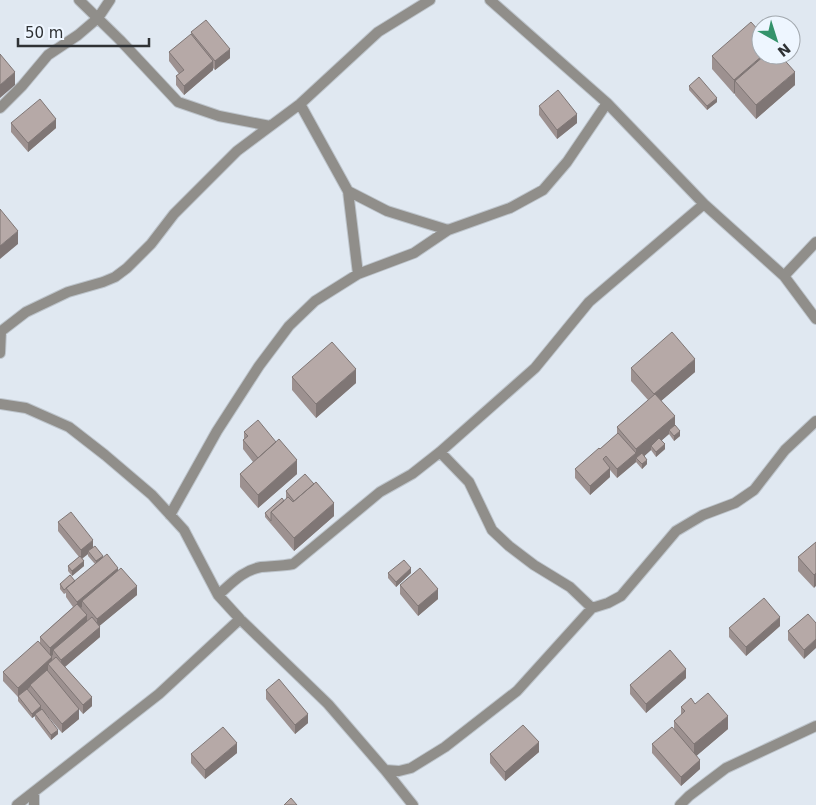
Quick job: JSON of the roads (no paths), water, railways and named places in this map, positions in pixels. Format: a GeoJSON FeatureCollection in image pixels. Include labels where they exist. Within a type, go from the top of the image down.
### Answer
{"type":"FeatureCollection","features":[{"type":"Feature","properties":{"kind":"street"},"geometry":{"type":"LineString","coordinates":[[80,0],[178,102],[219,116],[270,126]]}},
{"type":"Feature","properties":{"kind":"street"},"geometry":{"type":"LineString","coordinates":[[0,108],[22,86],[48,55],[98,18],[110,0]]}},
{"type":"Feature","properties":{"kind":"street"},"geometry":{"type":"LineString","coordinates":[[0,353],[0,331],[26,312],[68,292],[109,279],[127,268],[140,257],[166,223],[237,152],[300,104],[378,32],[430,0]]}},
{"type":"Feature","properties":{"kind":"street"},"geometry":{"type":"LineString","coordinates":[[490,0],[607,103],[704,204],[784,276],[816,319]]}},
{"type":"Feature","properties":{"kind":"street"},"geometry":{"type":"LineString","coordinates":[[170,515],[217,431],[259,366],[289,326],[314,301],[358,274],[414,253],[448,230],[510,208],[543,190],[566,162],[607,103]]}},
{"type":"Feature","properties":{"kind":"street"},"geometry":{"type":"LineString","coordinates":[[300,104],[348,191],[358,274]]}},
{"type":"Feature","properties":{"kind":"street"},"geometry":{"type":"LineString","coordinates":[[348,191],[387,211],[448,230]]}},
{"type":"Feature","properties":{"kind":"street"},"geometry":{"type":"LineString","coordinates":[[218,595],[243,573],[260,567],[293,564],[380,492],[412,474],[440,452],[535,368],[589,302],[704,204]]}},
{"type":"Feature","properties":{"kind":"street"},"geometry":{"type":"LineString","coordinates":[[784,276],[816,242]]}},
{"type":"Feature","properties":{"kind":"street"},"geometry":{"type":"LineString","coordinates":[[0,404],[26,408],[69,428],[106,455],[152,496],[184,530],[218,595],[240,619],[312,687],[413,805]]}},
{"type":"Feature","properties":{"kind":"street"},"geometry":{"type":"LineString","coordinates":[[385,770],[399,771],[411,768],[445,747],[517,691],[592,608],[621,596],[676,531],[703,515],[735,504],[754,490],[785,450],[816,421]]}},
{"type":"Feature","properties":{"kind":"street"},"geometry":{"type":"LineString","coordinates":[[440,452],[469,482],[492,530],[534,565],[570,587],[592,608]]}},
{"type":"Feature","properties":{"kind":"street"},"geometry":{"type":"LineString","coordinates":[[16,805],[159,694],[240,619]]}},
{"type":"Feature","properties":{"kind":"street"},"geometry":{"type":"LineString","coordinates":[[680,805],[726,768],[816,726]]}},
{"type":"Feature","properties":{"kind":"street"},"geometry":{"type":"LineString","coordinates":[[34,792],[34,805]]}}]}
